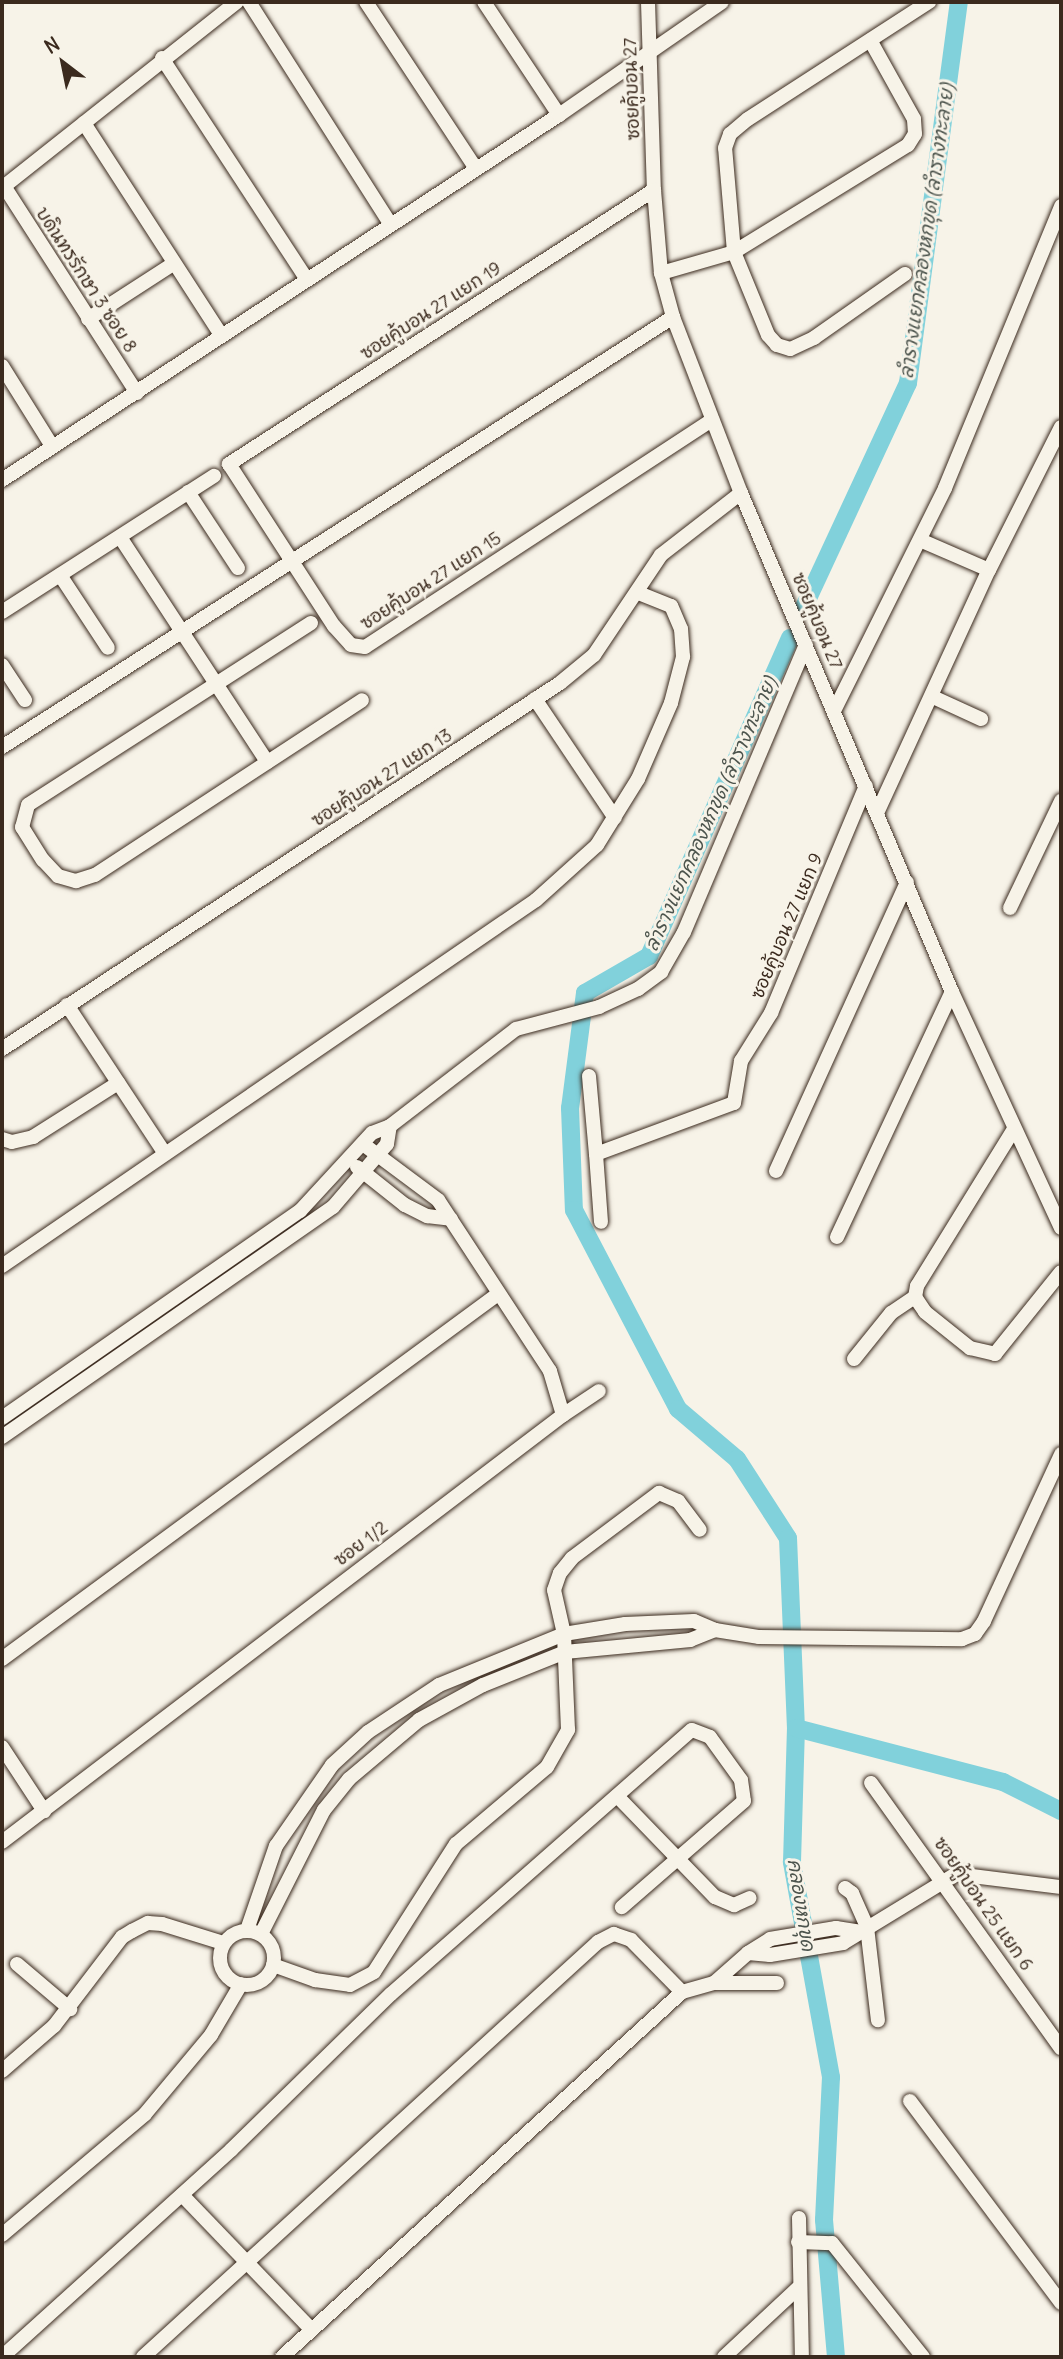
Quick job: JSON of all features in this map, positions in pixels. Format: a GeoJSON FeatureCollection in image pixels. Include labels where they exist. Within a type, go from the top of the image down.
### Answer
{"type":"FeatureCollection","features":[{"type":"Feature","properties":{"kind":"street"},"geometry":{"type":"LineString","coordinates":[[3,187],[84,124],[162,58],[237,2]]}},
{"type":"Feature","properties":{"kind":"street"},"geometry":{"type":"LineString","coordinates":[[249,2],[391,225]]}},
{"type":"Feature","properties":{"kind":"street"},"geometry":{"type":"LineString","coordinates":[[366,2],[476,169]]}},
{"type":"Feature","properties":{"kind":"street"},"geometry":{"type":"LineString","coordinates":[[484,2],[559,115]]}},
{"type":"Feature","properties":{"kind":"street","name":"ซอยคู้บอน 27"},"geometry":{"type":"LineString","coordinates":[[648,2],[654,190],[661,273],[673,317],[741,493],[952,992],[1061,1228]]}},
{"type":"Feature","properties":{"kind":"street"},"geometry":{"type":"LineString","coordinates":[[2,480],[137,393],[306,278],[559,115],[722,2]]}},
{"type":"Feature","properties":{"kind":"street"},"geometry":{"type":"LineString","coordinates":[[905,274],[814,338],[790,349],[768,335],[734,252],[725,148],[730,134],[929,2]]}},
{"type":"Feature","properties":{"kind":"street"},"geometry":{"type":"LineString","coordinates":[[661,273],[734,252],[892,157],[915,134],[914,119],[870,40]]}},
{"type":"Feature","properties":{"kind":"street"},"geometry":{"type":"LineString","coordinates":[[162,58],[306,278]]}},
{"type":"Feature","properties":{"kind":"street"},"geometry":{"type":"LineString","coordinates":[[84,124],[221,335]]}},
{"type":"Feature","properties":{"kind":"street","name":"บดินทรรักษา 3 ซอย 8"},"geometry":{"type":"LineString","coordinates":[[3,187],[137,393]]}},
{"type":"Feature","properties":{"kind":"street","name":"ซอยคู้บอน 27 แยก 19"},"geometry":{"type":"LineString","coordinates":[[229,464],[654,190]]}},
{"type":"Feature","properties":{"kind":"street"},"geometry":{"type":"LineString","coordinates":[[834,710],[920,540],[1061,206]]}},
{"type":"Feature","properties":{"kind":"street"},"geometry":{"type":"LineString","coordinates":[[88,319],[173,264]]}},
{"type":"Feature","properties":{"kind":"street"},"geometry":{"type":"LineString","coordinates":[[2,747],[673,317]]}},
{"type":"Feature","properties":{"kind":"street"},"geometry":{"type":"LineString","coordinates":[[2,366],[52,446]]}},
{"type":"Feature","properties":{"kind":"street","name":"ซอยคู้บอน 27 แยก 15"},"geometry":{"type":"LineString","coordinates":[[229,464],[344,639],[365,647],[712,420]]}},
{"type":"Feature","properties":{"kind":"street"},"geometry":{"type":"LineString","coordinates":[[877,813],[933,697],[989,570],[1059,435]]}},
{"type":"Feature","properties":{"kind":"street"},"geometry":{"type":"LineString","coordinates":[[2,612],[214,476]]}},
{"type":"Feature","properties":{"kind":"street"},"geometry":{"type":"LineString","coordinates":[[188,492],[238,568]]}},
{"type":"Feature","properties":{"kind":"street","name":"ซอยคู้บอน 27 แยก 13"},"geometry":{"type":"LineString","coordinates":[[2,1049],[535,699],[594,655],[661,555],[682,535],[741,493]]}},
{"type":"Feature","properties":{"kind":"street"},"geometry":{"type":"LineString","coordinates":[[120,537],[267,762]]}},
{"type":"Feature","properties":{"kind":"street"},"geometry":{"type":"LineString","coordinates":[[920,540],[989,570]]}},
{"type":"Feature","properties":{"kind":"street"},"geometry":{"type":"LineString","coordinates":[[60,575],[108,648]]}},
{"type":"Feature","properties":{"kind":"street"},"geometry":{"type":"LineString","coordinates":[[2,1266],[164,1152],[536,900],[569,874],[615,818],[638,779],[671,703],[683,657],[681,629],[671,606],[637,592]]}},
{"type":"Feature","properties":{"kind":"street"},"geometry":{"type":"LineString","coordinates":[[311,623],[28,805],[21,816],[22,827],[43,860],[58,876],[76,881],[95,875],[362,700]]}},
{"type":"Feature","properties":{"kind":"street"},"geometry":{"type":"LineString","coordinates":[[2,1418],[277,1228],[310,1201],[372,1133],[390,1126],[516,1029],[552,1016],[599,1007],[638,989],[661,972],[673,953],[806,645]]}},
{"type":"Feature","properties":{"kind":"street"},"geometry":{"type":"LineString","coordinates":[[2,665],[25,700]]}},
{"type":"Feature","properties":{"kind":"street"},"geometry":{"type":"LineString","coordinates":[[933,697],[981,719]]}},
{"type":"Feature","properties":{"kind":"street"},"geometry":{"type":"LineString","coordinates":[[535,699],[615,818]]}},
{"type":"Feature","properties":{"kind":"street","name":"ซอยคู้บอน 27 แยก 9"},"geometry":{"type":"LineString","coordinates":[[596,1154],[733,1103],[741,1061],[771,1013],[866,786]]}},
{"type":"Feature","properties":{"kind":"street"},"geometry":{"type":"LineString","coordinates":[[1010,908],[1061,801]]}},
{"type":"Feature","properties":{"kind":"street"},"geometry":{"type":"LineString","coordinates":[[776,1171],[907,882]]}},
{"type":"Feature","properties":{"kind":"street"},"geometry":{"type":"LineString","coordinates":[[837,1237],[952,992]]}},
{"type":"Feature","properties":{"kind":"street"},"geometry":{"type":"LineString","coordinates":[[67,1005],[164,1152]]}},
{"type":"Feature","properties":{"kind":"street"},"geometry":{"type":"LineString","coordinates":[[589,1076],[601,1222]]}},
{"type":"Feature","properties":{"kind":"street"},"geometry":{"type":"LineString","coordinates":[[2,1139],[33,1137],[118,1083]]}},
{"type":"Feature","properties":{"kind":"street"},"geometry":{"type":"LineString","coordinates":[[2,1437],[311,1224],[364,1172],[387,1143],[390,1126]]}},
{"type":"Feature","properties":{"kind":"street"},"geometry":{"type":"LineString","coordinates":[[1014,1129],[917,1286],[915,1297],[925,1312],[970,1348],[995,1354],[1061,1272]]}},
{"type":"Feature","properties":{"kind":"street"},"geometry":{"type":"LineString","coordinates":[[363,1144],[438,1200],[550,1371],[563,1415]]}},
{"type":"Feature","properties":{"kind":"street"},"geometry":{"type":"LineString","coordinates":[[348,1160],[405,1205],[428,1216],[451,1219]]}},
{"type":"Feature","properties":{"kind":"street"},"geometry":{"type":"LineString","coordinates":[[2,1659],[498,1294]]}},
{"type":"Feature","properties":{"kind":"street"},"geometry":{"type":"LineString","coordinates":[[854,1359],[891,1313],[915,1297]]}},
{"type":"Feature","properties":{"kind":"street","name":"ซอย 1/2"},"geometry":{"type":"LineString","coordinates":[[2,1842],[563,1415],[599,1391]]}},
{"type":"Feature","properties":{"kind":"street"},"geometry":{"type":"LineString","coordinates":[[254,1932],[276,1846],[325,1775],[368,1732],[428,1691],[564,1634],[625,1624],[694,1621],[715,1630],[796,1639],[962,1639],[975,1634],[1061,1454]]}},
{"type":"Feature","properties":{"kind":"street"},"geometry":{"type":"LineString","coordinates":[[273,1965],[314,1980],[350,1985],[374,1972],[430,1878],[456,1844],[547,1767],[568,1730],[564,1634],[554,1590],[559,1573],[603,1534],[659,1493],[678,1500],[701,1530]]}},
{"type":"Feature","properties":{"kind":"street"},"geometry":{"type":"LineString","coordinates":[[254,1932],[303,1846],[342,1788],[387,1743],[437,1709],[565,1652],[690,1640],[715,1630]]}},
{"type":"Feature","properties":{"kind":"street"},"geometry":{"type":"LineString","coordinates":[[428,1691],[437,1709]]}},
{"type":"Feature","properties":{"kind":"street"},"geometry":{"type":"LineString","coordinates":[[2,2357],[182,2195],[391,1994],[692,1730],[710,1737],[741,1780],[744,1801],[622,1908]]}},
{"type":"Feature","properties":{"kind":"street"},"geometry":{"type":"LineString","coordinates":[[2,1747],[44,1811]]}},
{"type":"Feature","properties":{"kind":"street"},"geometry":{"type":"LineString","coordinates":[[325,1775],[342,1788]]}},
{"type":"Feature","properties":{"kind":"street","name":"ซอยคู้บอน 25 แยก 6"},"geometry":{"type":"LineString","coordinates":[[871,1783],[944,1881],[1061,2048]]}},
{"type":"Feature","properties":{"kind":"street"},"geometry":{"type":"LineString","coordinates":[[617,1796],[675,1860],[715,1897],[734,1905],[750,1898]]}},
{"type":"Feature","properties":{"kind":"street"},"geometry":{"type":"LineString","coordinates":[[748,1953],[771,1955],[843,1943],[956,1874],[1061,1887]]}},
{"type":"Feature","properties":{"kind":"street"},"geometry":{"type":"LineString","coordinates":[[845,1888],[852,1893],[864,1930],[878,2020]]}},
{"type":"Feature","properties":{"kind":"street"},"geometry":{"type":"LineString","coordinates":[[2,2071],[70,2009],[122,1937],[149,1923],[223,1943]]}},
{"type":"Feature","properties":{"kind":"street"},"geometry":{"type":"LineString","coordinates":[[713,1983],[748,1953],[771,1939],[835,1928],[864,1930]]}},
{"type":"Feature","properties":{"kind":"street"},"geometry":{"type":"LineString","coordinates":[[254,1932],[274,1953],[273,1965],[261,1981],[241,1984],[221,1968],[223,1943],[233,1934],[254,1932]]}},
{"type":"Feature","properties":{"kind":"street"},"geometry":{"type":"LineString","coordinates":[[143,2357],[607,1937],[621,1934],[631,1940],[681,1992]]}},
{"type":"Feature","properties":{"kind":"street"},"geometry":{"type":"LineString","coordinates":[[17,1965],[70,2009]]}},
{"type":"Feature","properties":{"kind":"street"},"geometry":{"type":"LineString","coordinates":[[282,2357],[681,1992],[713,1983],[778,1983]]}},
{"type":"Feature","properties":{"kind":"street"},"geometry":{"type":"LineString","coordinates":[[2,2235],[145,2114],[211,2035],[241,1984]]}},
{"type":"Feature","properties":{"kind":"street"},"geometry":{"type":"LineString","coordinates":[[910,2101],[1061,2303]]}},
{"type":"Feature","properties":{"kind":"street"},"geometry":{"type":"LineString","coordinates":[[182,2195],[312,2330]]}},
{"type":"Feature","properties":{"kind":"street"},"geometry":{"type":"LineString","coordinates":[[799,2218],[805,2243],[798,2288],[802,2357]]}},
{"type":"Feature","properties":{"kind":"street"},"geometry":{"type":"LineString","coordinates":[[805,2243],[832,2243],[923,2357]]}},
{"type":"Feature","properties":{"kind":"street"},"geometry":{"type":"LineString","coordinates":[[724,2357],[798,2288]]}},
{"type":"Feature","properties":{"kind":"waterway","name":"ลำรางแยกคลองหกขุด (ลำรางทะลาย)"},"geometry":{"type":"LineString","coordinates":[[804,607],[908,383],[959,2]]}},
{"type":"Feature","properties":{"kind":"waterway","name":"ลำรางแยกคลองหกขุด (ลำรางทะลาย)"},"geometry":{"type":"LineString","coordinates":[[790,638],[649,956],[585,993],[570,1108],[574,1210],[678,1409],[737,1459],[788,1538],[796,1728]]}},
{"type":"Feature","properties":{"kind":"waterway","name":"คลองหกขุด"},"geometry":{"type":"LineString","coordinates":[[836,2357],[824,2220],[831,2077],[792,1862],[796,1728],[1003,1782],[1061,1811]]}}]}
